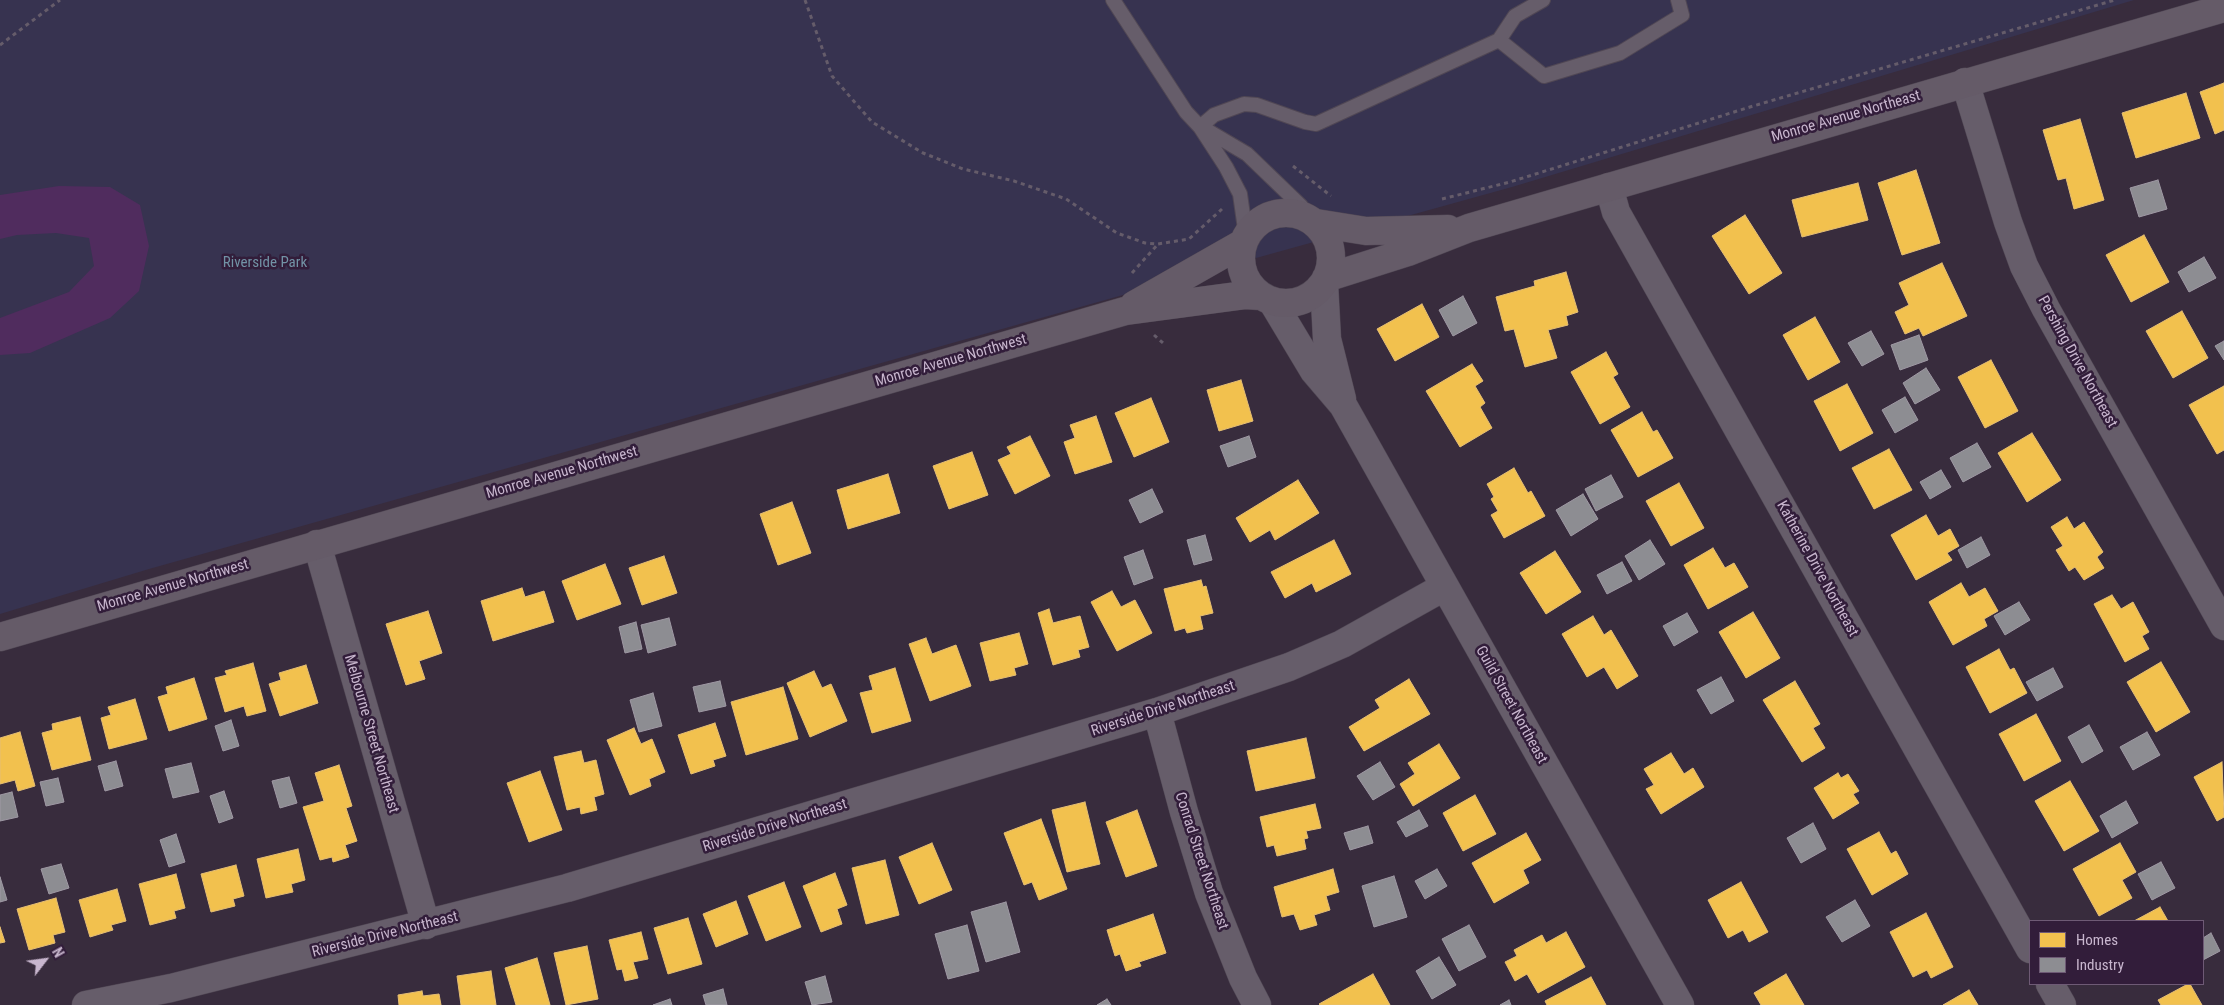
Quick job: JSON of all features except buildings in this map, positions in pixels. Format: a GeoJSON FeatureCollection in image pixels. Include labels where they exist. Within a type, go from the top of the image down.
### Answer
{"type":"FeatureCollection","features":[{"type":"Feature","properties":{"kind":"main road","name":"Monroe Avenue Northeast"},"geometry":{"type":"LineString","coordinates":[[1325,280],[1408,252],[1469,228],[2224,8]]}},
{"type":"Feature","properties":{"kind":"main road"},"geometry":{"type":"LineString","coordinates":[[1278,213],[1292,213],[1311,220],[1324,233],[1330,245],[1332,258],[1325,280],[1314,294],[1301,301],[1287,303],[1266,298],[1250,285],[1243,272],[1241,257],[1245,239],[1254,225],[1266,217],[1278,213]]}},
{"type":"Feature","properties":{"kind":"main road","name":"Monroe Avenue Northeast"},"geometry":{"type":"LineString","coordinates":[[1311,220],[1366,230],[1469,228]]}},
{"type":"Feature","properties":{"kind":"main road","name":"Monroe Avenue Northwest"},"geometry":{"type":"LineString","coordinates":[[1125,311],[1245,239]]}},
{"type":"Feature","properties":{"kind":"main road","name":"Monroe Avenue Northwest"},"geometry":{"type":"LineString","coordinates":[[0,637],[1125,311],[1245,295],[1266,298]]}},
{"type":"Feature","properties":{"kind":"street","name":"Pershing Drive Northeast"},"geometry":{"type":"LineString","coordinates":[[1965,82],[2008,222],[2024,266],[2046,309],[2224,626]]}},
{"type":"Feature","properties":{"kind":"street","name":"Katherine Drive Northeast"},"geometry":{"type":"LineString","coordinates":[[1609,187],[1616,212],[2029,948]]}},
{"type":"Feature","properties":{"kind":"street","name":"Guild Street Northeast"},"geometry":{"type":"LineString","coordinates":[[1325,280],[1327,339],[1343,405]]}},
{"type":"Feature","properties":{"kind":"street","name":"Guild Street Northeast"},"geometry":{"type":"LineString","coordinates":[[1266,298],[1314,371],[1343,405],[1680,1005]]}},
{"type":"Feature","properties":{"kind":"street","name":"Melbourne Street Northeast"},"geometry":{"type":"LineString","coordinates":[[317,544],[426,925]]}},
{"type":"Feature","properties":{"kind":"street","name":"Riverside Drive Northeast"},"geometry":{"type":"LineString","coordinates":[[86,1005],[171,988],[426,925],[577,885],[1157,712],[1290,667],[1342,644],[1444,587]]}},
{"type":"Feature","properties":{"kind":"street","name":"Conrad Street Northeast"},"geometry":{"type":"LineString","coordinates":[[1157,712],[1184,812],[1209,894],[1243,978],[1257,1005]]}},
{"type":"Feature","properties":{"kind":"street"},"geometry":{"type":"LineString","coordinates":[[2051,985],[2062,1005]]}},
{"type":"Feature","properties":{"kind":"lane"},"geometry":{"type":"LineString","coordinates":[[1113,0],[1186,112],[1200,127],[1226,167],[1240,194],[1245,239]]}},
{"type":"Feature","properties":{"kind":"lane"},"geometry":{"type":"LineString","coordinates":[[1200,127],[1214,115],[1244,104],[1256,105],[1316,124],[1500,40],[1515,16],[1543,0]]}},
{"type":"Feature","properties":{"kind":"lane"},"geometry":{"type":"LineString","coordinates":[[1500,40],[1544,76],[1620,53],[1682,15],[1678,0]]}},
{"type":"Feature","properties":{"kind":"lane"},"geometry":{"type":"LineString","coordinates":[[1200,127],[1247,154],[1301,206],[1311,220]]}},
{"type":"Feature","properties":{"kind":"path"},"geometry":{"type":"LineString","coordinates":[[0,45],[60,0]]}},
{"type":"Feature","properties":{"kind":"path"},"geometry":{"type":"LineString","coordinates":[[804,0],[832,76],[872,122],[923,153],[963,169],[1014,182],[1066,199],[1117,233],[1145,243],[1158,244],[1189,239],[1225,207]]}},
{"type":"Feature","properties":{"kind":"path"},"geometry":{"type":"LineString","coordinates":[[1432,201],[1459,197],[1510,182],[1750,107],[2115,0]]}},
{"type":"Feature","properties":{"kind":"path"},"geometry":{"type":"LineString","coordinates":[[1286,164],[1295,168],[1339,200]]}},
{"type":"Feature","properties":{"kind":"path"},"geometry":{"type":"LineString","coordinates":[[1126,278],[1158,244]]}},
{"type":"Feature","properties":{"kind":"green space","name":"Riverside Park"},"geometry":{"type":"Polygon","coordinates":[[[0,0],[2134,0],[1512,187],[149,569],[0,614],[0,0]]]}},
{"type":"Feature","properties":{"kind":"shaded area"},"geometry":{"type":"Polygon","coordinates":[[[59,186],[110,187],[140,205],[149,246],[139,291],[110,318],[30,353],[0,355],[0,318],[69,292],[94,266],[89,238],[56,233],[17,235],[0,239],[0,195],[59,186]]]}}]}
